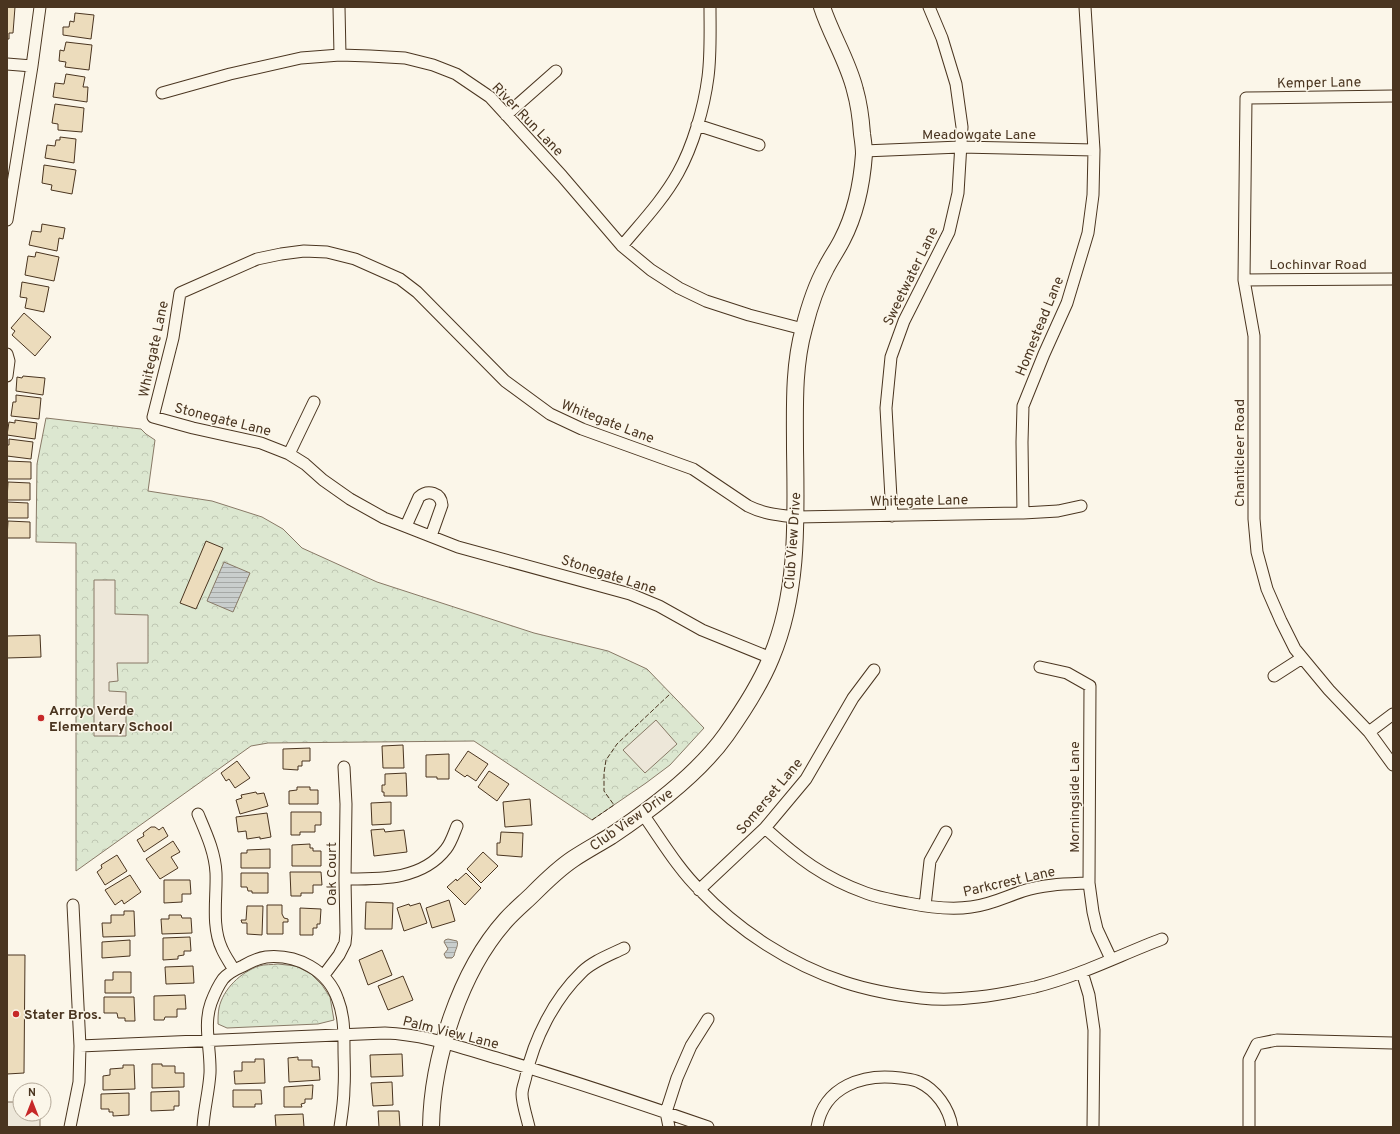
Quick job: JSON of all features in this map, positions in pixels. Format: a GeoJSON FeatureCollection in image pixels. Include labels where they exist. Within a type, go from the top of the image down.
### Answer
{"type":"FeatureCollection","features":[{"type":"Feature","properties":{"kind":"street"},"geometry":{"type":"LineString","coordinates":[[7,219],[40,7]]}},
{"type":"Feature","properties":{"kind":"street"},"geometry":{"type":"LineString","coordinates":[[339,7],[340,55]]}},
{"type":"Feature","properties":{"kind":"street"},"geometry":{"type":"LineString","coordinates":[[622,246],[659,202],[678,173],[688,151],[697,125],[708,78],[710,7]]}},
{"type":"Feature","properties":{"kind":"street","name":"Club View Drive"},"geometry":{"type":"LineString","coordinates":[[431,1127],[436,1073],[455,1007],[488,944],[506,920],[550,877],[573,859],[610,836],[642,813],[682,782],[724,738],[747,704],[771,658],[782,625],[793,571],[796,517],[795,398],[797,363],[803,329],[825,270],[842,239],[853,214],[864,151],[855,89],[822,7]]}},
{"type":"Feature","properties":{"kind":"street","name":"Sweetwater Lane"},"geometry":{"type":"LineString","coordinates":[[892,516],[886,408],[891,357],[904,321],[949,232],[958,193],[962,127],[956,84],[942,38],[929,7]]}},
{"type":"Feature","properties":{"kind":"street","name":"Homestead Lane"},"geometry":{"type":"LineString","coordinates":[[1023,513],[1023,406],[1067,303],[1088,233],[1093,195],[1094,150],[1085,7]]}},
{"type":"Feature","properties":{"kind":"street","name":"River Run Lane"},"geometry":{"type":"LineString","coordinates":[[162,93],[269,64],[301,58],[340,55],[405,58],[433,65],[456,74],[490,98],[562,176],[622,246],[651,270],[679,288],[706,301],[749,315],[803,329]]}},
{"type":"Feature","properties":{"kind":"street"},"geometry":{"type":"LineString","coordinates":[[7,64],[32,66]]}},
{"type":"Feature","properties":{"kind":"street"},"geometry":{"type":"LineString","coordinates":[[506,116],[556,71]]}},
{"type":"Feature","properties":{"kind":"street","name":"Kemper Lane"},"geometry":{"type":"LineString","coordinates":[[1246,98],[1393,96]]}},
{"type":"Feature","properties":{"kind":"street","name":"Chanticleer Road"},"geometry":{"type":"LineString","coordinates":[[1246,98],[1244,280],[1254,336],[1254,519],[1257,552],[1272,602],[1295,649],[1334,695],[1369,732],[1393,765]]}},
{"type":"Feature","properties":{"kind":"street"},"geometry":{"type":"LineString","coordinates":[[697,125],[759,145]]}},
{"type":"Feature","properties":{"kind":"street","name":"Meadowgate Lane"},"geometry":{"type":"LineString","coordinates":[[864,151],[960,147],[1094,150]]}},
{"type":"Feature","properties":{"kind":"street","name":"Whitegate Lane"},"geometry":{"type":"LineString","coordinates":[[153,417],[173,338],[180,293],[257,259],[304,251],[327,252],[355,259],[400,279],[417,292],[505,381],[550,414],[582,429],[693,469],[758,511],[796,517],[892,516],[1023,513],[1058,511],[1081,506]]}},
{"type":"Feature","properties":{"kind":"street","name":"Lochinvar Road"},"geometry":{"type":"LineString","coordinates":[[1244,280],[1393,279]]}},
{"type":"Feature","properties":{"kind":"street"},"geometry":{"type":"LineString","coordinates":[[7,354],[9,361],[7,376]]}},
{"type":"Feature","properties":{"kind":"street"},"geometry":{"type":"LineString","coordinates":[[288,454],[314,402]]}},
{"type":"Feature","properties":{"kind":"street","name":"Stonegate Lane"},"geometry":{"type":"LineString","coordinates":[[153,417],[193,428],[261,443],[288,454],[305,464],[323,480],[350,499],[384,518],[472,550],[630,594],[659,606],[702,630],[771,658]]}},
{"type":"Feature","properties":{"kind":"street"},"geometry":{"type":"LineString","coordinates":[[406,526],[419,497],[428,492],[435,493],[442,500],[442,505],[431,536]]}},
{"type":"Feature","properties":{"kind":"street"},"geometry":{"type":"LineString","coordinates":[[1274,676],[1302,658]]}},
{"type":"Feature","properties":{"kind":"street","name":"Morningside Lane"},"geometry":{"type":"LineString","coordinates":[[1040,667],[1067,673],[1090,686],[1089,883],[1097,929],[1111,959]]}},
{"type":"Feature","properties":{"kind":"street","name":"Somerset Lane"},"geometry":{"type":"LineString","coordinates":[[699,890],[765,828],[806,779],[853,698],[874,670]]}},
{"type":"Feature","properties":{"kind":"street"},"geometry":{"type":"LineString","coordinates":[[1369,732],[1393,714]]}},
{"type":"Feature","properties":{"kind":"street","name":"Oak Court"},"geometry":{"type":"LineString","coordinates":[[324,975],[339,955],[345,943],[346,933],[346,804],[344,767]]}},
{"type":"Feature","properties":{"kind":"street"},"geometry":{"type":"LineString","coordinates":[[642,813],[669,852],[699,890],[730,919],[767,945],[796,961],[844,982],[922,998],[989,996],[1036,986],[1082,972],[1162,939]]}},
{"type":"Feature","properties":{"kind":"street"},"geometry":{"type":"LineString","coordinates":[[198,814],[212,849],[216,872],[215,897],[217,934],[221,948],[234,970]]}},
{"type":"Feature","properties":{"kind":"street"},"geometry":{"type":"LineString","coordinates":[[345,879],[377,879],[397,877],[419,870],[435,859],[447,848],[457,826]]}},
{"type":"Feature","properties":{"kind":"street","name":"Parkcrest Lane"},"geometry":{"type":"LineString","coordinates":[[765,828],[809,866],[827,876],[867,894],[925,906],[951,908],[971,907],[992,903],[1038,887],[1089,883]]}},
{"type":"Feature","properties":{"kind":"street"},"geometry":{"type":"LineString","coordinates":[[925,906],[930,861],[946,832]]}},
{"type":"Feature","properties":{"kind":"street"},"geometry":{"type":"LineString","coordinates":[[70,1127],[79,1082],[80,1046],[73,905]]}},
{"type":"Feature","properties":{"kind":"street"},"geometry":{"type":"LineString","coordinates":[[529,1127],[522,1094],[528,1068],[549,1014],[566,990],[582,972],[597,961],[624,948]]}},
{"type":"Feature","properties":{"kind":"street"},"geometry":{"type":"LineString","coordinates":[[203,1127],[210,1071],[208,1018],[210,1004],[224,978],[234,970],[265,957],[282,957],[299,961],[311,966],[324,975],[338,999],[342,1012],[344,1035],[344,1089],[340,1127]]}},
{"type":"Feature","properties":{"kind":"street"},"geometry":{"type":"LineString","coordinates":[[1082,972],[1089,994],[1094,1030],[1093,1127]]}},
{"type":"Feature","properties":{"kind":"street"},"geometry":{"type":"LineString","coordinates":[[669,1127],[666,1112],[677,1078],[691,1046],[708,1019]]}},
{"type":"Feature","properties":{"kind":"street","name":"Palm View Lane"},"geometry":{"type":"LineString","coordinates":[[80,1046],[385,1032],[401,1033],[444,1043],[528,1068],[708,1127]]}},
{"type":"Feature","properties":{"kind":"street"},"geometry":{"type":"LineString","coordinates":[[1249,1127],[1249,1060],[1257,1044],[1277,1040],[1393,1043]]}},
{"type":"Feature","properties":{"kind":"street"},"geometry":{"type":"LineString","coordinates":[[817,1127],[818,1119],[824,1107],[843,1087],[854,1082],[880,1077],[893,1077],[918,1081],[927,1087],[934,1092],[946,1108],[952,1127]]}},
{"type":"Feature","properties":{"kind":"green space"},"geometry":{"type":"Polygon","coordinates":[[[46,418],[141,429],[155,440],[148,491],[212,501],[262,517],[283,529],[302,548],[377,582],[534,633],[608,651],[647,669],[704,728],[670,765],[592,820],[474,741],[268,743],[251,746],[76,871],[76,543],[36,542],[37,464],[46,418]]]}},
{"type":"Feature","properties":{"kind":"green space"},"geometry":{"type":"Polygon","coordinates":[[[278,964],[296,966],[311,974],[322,985],[330,997],[334,1020],[318,1024],[227,1028],[218,1024],[219,1010],[224,994],[239,977],[261,965],[278,964]]]}},
{"type":"Feature","properties":{"kind":"shaded area"},"geometry":{"type":"Polygon","coordinates":[[[224,562],[250,573],[233,612],[207,601],[224,562]]]}},
{"type":"Feature","properties":{"kind":"shaded area"},"geometry":{"type":"Polygon","coordinates":[[[94,580],[115,580],[115,614],[148,615],[148,663],[117,663],[118,681],[109,682],[109,691],[126,692],[126,736],[94,736],[94,580]]]}},
{"type":"Feature","properties":{"kind":"shaded area"},"geometry":{"type":"Polygon","coordinates":[[[656,720],[677,744],[645,773],[623,750],[656,720]]]}},
{"type":"Feature","properties":{"kind":"shaded area"},"geometry":{"type":"Polygon","coordinates":[[[448,939],[457,941],[457,946],[452,958],[446,958],[444,954],[448,949],[444,942],[448,939]]]}},
{"type":"Feature","properties":{"kind":"shaded area"},"geometry":{"type":"Polygon","coordinates":[[[7,1102],[12,1102],[12,1122],[40,1122],[40,1127],[7,1127],[7,1102]]]}},
{"type":"Feature","properties":{"kind":"building"},"geometry":{"type":"Polygon","coordinates":[[[7,7],[15,7],[13,33],[9,33],[9,39],[7,39],[7,7]]]}},
{"type":"Feature","properties":{"kind":"building"},"geometry":{"type":"Polygon","coordinates":[[[75,13],[94,15],[91,39],[63,35],[63,27],[69,27],[70,21],[74,22],[75,13]]]}},
{"type":"Feature","properties":{"kind":"building"},"geometry":{"type":"Polygon","coordinates":[[[66,42],[92,45],[89,70],[65,67],[66,62],[59,61],[60,50],[64,51],[66,42]]]}},
{"type":"Feature","properties":{"kind":"building"},"geometry":{"type":"Polygon","coordinates":[[[66,74],[85,77],[83,87],[88,87],[87,102],[53,97],[55,83],[64,84],[66,74]]]}},
{"type":"Feature","properties":{"kind":"building"},"geometry":{"type":"Polygon","coordinates":[[[55,104],[84,108],[82,132],[58,130],[58,124],[52,123],[55,104]]]}},
{"type":"Feature","properties":{"kind":"building"},"geometry":{"type":"Polygon","coordinates":[[[60,137],[76,139],[74,163],[45,158],[47,145],[55,146],[56,140],[60,140],[60,137]]]}},
{"type":"Feature","properties":{"kind":"building"},"geometry":{"type":"Polygon","coordinates":[[[44,165],[76,170],[72,194],[51,190],[52,185],[42,183],[44,165]]]}},
{"type":"Feature","properties":{"kind":"building"},"geometry":{"type":"Polygon","coordinates":[[[42,224],[65,228],[63,239],[59,238],[57,251],[29,245],[32,231],[41,232],[42,224]]]}},
{"type":"Feature","properties":{"kind":"building"},"geometry":{"type":"Polygon","coordinates":[[[36,252],[59,257],[54,281],[25,275],[28,256],[35,257],[36,252]]]}},
{"type":"Feature","properties":{"kind":"building"},"geometry":{"type":"Polygon","coordinates":[[[22,282],[49,287],[44,312],[25,308],[27,298],[20,297],[22,282]]]}},
{"type":"Feature","properties":{"kind":"building"},"geometry":{"type":"Polygon","coordinates":[[[24,313],[51,337],[35,356],[12,335],[15,331],[11,328],[24,313]]]}},
{"type":"Feature","properties":{"kind":"building"},"geometry":{"type":"Polygon","coordinates":[[[23,376],[45,378],[43,395],[16,391],[17,377],[22,378],[23,376]]]}},
{"type":"Feature","properties":{"kind":"building"},"geometry":{"type":"Polygon","coordinates":[[[16,395],[41,398],[39,419],[11,416],[13,402],[16,402],[16,395]]]}},
{"type":"Feature","properties":{"kind":"building"},"geometry":{"type":"Polygon","coordinates":[[[15,420],[37,423],[35,439],[7,435],[9,422],[15,423],[15,420]]]}},
{"type":"Feature","properties":{"kind":"building"},"geometry":{"type":"Polygon","coordinates":[[[9,439],[33,442],[31,459],[7,456],[7,445],[9,445],[9,439]]]}},
{"type":"Feature","properties":{"kind":"building"},"geometry":{"type":"Polygon","coordinates":[[[8,461],[31,462],[31,479],[7,479],[8,461]]]}},
{"type":"Feature","properties":{"kind":"building"},"geometry":{"type":"Polygon","coordinates":[[[8,482],[30,483],[30,500],[7,500],[8,482]]]}},
{"type":"Feature","properties":{"kind":"building"},"geometry":{"type":"Polygon","coordinates":[[[7,502],[28,503],[28,518],[7,518],[7,502]]]}},
{"type":"Feature","properties":{"kind":"building"},"geometry":{"type":"Polygon","coordinates":[[[8,521],[30,522],[30,538],[7,538],[8,521]]]}},
{"type":"Feature","properties":{"kind":"building"},"geometry":{"type":"Polygon","coordinates":[[[206,541],[223,548],[196,609],[180,603],[206,541]]]}},
{"type":"Feature","properties":{"kind":"building"},"geometry":{"type":"Polygon","coordinates":[[[40,635],[41,657],[7,658],[7,636],[40,635]]]}},
{"type":"Feature","properties":{"kind":"building"},"geometry":{"type":"Polygon","coordinates":[[[403,745],[404,768],[383,768],[382,746],[403,745]]]}},
{"type":"Feature","properties":{"kind":"building"},"geometry":{"type":"Polygon","coordinates":[[[310,748],[310,761],[302,761],[302,766],[298,766],[298,770],[283,769],[283,749],[310,748]]]}},
{"type":"Feature","properties":{"kind":"building"},"geometry":{"type":"Polygon","coordinates":[[[468,751],[488,764],[476,781],[467,775],[465,777],[455,770],[468,751]]]}},
{"type":"Feature","properties":{"kind":"building"},"geometry":{"type":"Polygon","coordinates":[[[449,754],[449,779],[426,777],[426,755],[449,754]]]}},
{"type":"Feature","properties":{"kind":"building"},"geometry":{"type":"Polygon","coordinates":[[[237,761],[250,778],[235,788],[229,779],[226,781],[221,773],[237,761]]]}},
{"type":"Feature","properties":{"kind":"building"},"geometry":{"type":"Polygon","coordinates":[[[489,771],[509,784],[497,801],[478,787],[489,771]]]}},
{"type":"Feature","properties":{"kind":"building"},"geometry":{"type":"Polygon","coordinates":[[[406,773],[407,796],[384,796],[384,792],[382,792],[382,785],[385,785],[385,774],[406,773]]]}},
{"type":"Feature","properties":{"kind":"building"},"geometry":{"type":"Polygon","coordinates":[[[297,787],[310,787],[310,790],[318,790],[318,804],[289,804],[289,791],[297,790],[297,787]]]}},
{"type":"Feature","properties":{"kind":"building"},"geometry":{"type":"Polygon","coordinates":[[[256,792],[257,794],[264,793],[268,806],[240,814],[236,800],[242,798],[241,795],[256,792]]]}},
{"type":"Feature","properties":{"kind":"building"},"geometry":{"type":"Polygon","coordinates":[[[530,799],[532,825],[505,827],[503,802],[530,799]]]}},
{"type":"Feature","properties":{"kind":"building"},"geometry":{"type":"Polygon","coordinates":[[[391,802],[391,824],[372,825],[371,803],[391,802]]]}},
{"type":"Feature","properties":{"kind":"building"},"geometry":{"type":"Polygon","coordinates":[[[291,812],[321,812],[321,825],[315,825],[315,832],[300,832],[300,835],[291,835],[291,812]]]}},
{"type":"Feature","properties":{"kind":"building"},"geometry":{"type":"Polygon","coordinates":[[[267,813],[271,837],[247,839],[246,831],[238,832],[236,817],[267,813]]]}},
{"type":"Feature","properties":{"kind":"building"},"geometry":{"type":"Polygon","coordinates":[[[151,827],[155,827],[159,830],[163,827],[168,836],[144,852],[137,840],[144,836],[143,833],[151,827]]]}},
{"type":"Feature","properties":{"kind":"building"},"geometry":{"type":"Polygon","coordinates":[[[384,829],[385,832],[404,830],[407,852],[374,856],[371,830],[384,829]]]}},
{"type":"Feature","properties":{"kind":"building"},"geometry":{"type":"Polygon","coordinates":[[[501,832],[523,833],[522,857],[497,855],[497,843],[500,843],[501,832]]]}},
{"type":"Feature","properties":{"kind":"building"},"geometry":{"type":"Polygon","coordinates":[[[173,841],[180,852],[171,857],[178,868],[160,879],[146,859],[173,841]]]}},
{"type":"Feature","properties":{"kind":"building"},"geometry":{"type":"Polygon","coordinates":[[[310,844],[310,848],[313,848],[313,851],[321,851],[321,866],[292,866],[292,845],[310,844]]]}},
{"type":"Feature","properties":{"kind":"building"},"geometry":{"type":"Polygon","coordinates":[[[270,849],[270,868],[241,868],[241,853],[247,853],[247,850],[270,849]]]}},
{"type":"Feature","properties":{"kind":"building"},"geometry":{"type":"Polygon","coordinates":[[[483,852],[498,866],[481,883],[467,869],[483,852]]]}},
{"type":"Feature","properties":{"kind":"building"},"geometry":{"type":"Polygon","coordinates":[[[117,855],[127,871],[105,885],[97,872],[102,868],[101,865],[117,855]]]}},
{"type":"Feature","properties":{"kind":"building"},"geometry":{"type":"Polygon","coordinates":[[[290,872],[321,872],[322,885],[313,885],[313,893],[301,893],[301,896],[291,896],[290,872]]]}},
{"type":"Feature","properties":{"kind":"building"},"geometry":{"type":"Polygon","coordinates":[[[241,873],[268,873],[268,893],[252,893],[252,891],[248,891],[247,887],[241,887],[241,873]]]}},
{"type":"Feature","properties":{"kind":"building"},"geometry":{"type":"Polygon","coordinates":[[[466,873],[481,888],[465,905],[447,887],[466,873]]]}},
{"type":"Feature","properties":{"kind":"building"},"geometry":{"type":"Polygon","coordinates":[[[130,875],[141,892],[124,904],[122,900],[115,905],[105,890],[130,875]]]}},
{"type":"Feature","properties":{"kind":"building"},"geometry":{"type":"Polygon","coordinates":[[[164,880],[190,880],[191,894],[182,894],[182,902],[164,903],[164,880]]]}},
{"type":"Feature","properties":{"kind":"building"},"geometry":{"type":"Polygon","coordinates":[[[449,900],[455,921],[432,928],[426,908],[449,900]]]}},
{"type":"Feature","properties":{"kind":"building"},"geometry":{"type":"Polygon","coordinates":[[[366,902],[393,903],[392,929],[365,929],[366,902]]]}},
{"type":"Feature","properties":{"kind":"building"},"geometry":{"type":"Polygon","coordinates":[[[420,903],[427,923],[404,931],[397,908],[409,904],[410,906],[420,903]]]}},
{"type":"Feature","properties":{"kind":"building"},"geometry":{"type":"Polygon","coordinates":[[[267,905],[282,905],[282,914],[284,918],[288,919],[288,922],[283,922],[283,934],[267,934],[267,905]]]}},
{"type":"Feature","properties":{"kind":"building"},"geometry":{"type":"Polygon","coordinates":[[[247,906],[263,906],[262,935],[247,934],[247,923],[242,923],[241,920],[246,920],[247,906]]]}},
{"type":"Feature","properties":{"kind":"building"},"geometry":{"type":"Polygon","coordinates":[[[300,908],[321,909],[320,924],[317,924],[317,928],[313,928],[313,935],[300,935],[300,908]]]}},
{"type":"Feature","properties":{"kind":"building"},"geometry":{"type":"Polygon","coordinates":[[[124,911],[134,911],[135,936],[103,937],[102,923],[111,923],[111,915],[124,915],[124,911]]]}},
{"type":"Feature","properties":{"kind":"building"},"geometry":{"type":"Polygon","coordinates":[[[169,915],[181,915],[182,918],[191,918],[192,933],[162,934],[161,919],[169,919],[169,915]]]}},
{"type":"Feature","properties":{"kind":"building"},"geometry":{"type":"Polygon","coordinates":[[[190,937],[191,951],[184,951],[184,955],[178,956],[178,959],[163,960],[163,938],[190,937]]]}},
{"type":"Feature","properties":{"kind":"building"},"geometry":{"type":"Polygon","coordinates":[[[130,940],[130,956],[102,958],[102,942],[130,940]]]}},
{"type":"Feature","properties":{"kind":"building"},"geometry":{"type":"Polygon","coordinates":[[[382,950],[392,975],[368,985],[359,960],[382,950]]]}},
{"type":"Feature","properties":{"kind":"building","name":"Stater Bros."},"geometry":{"type":"Polygon","coordinates":[[[7,955],[25,955],[24,1073],[7,1074],[7,955]]]}},
{"type":"Feature","properties":{"kind":"building"},"geometry":{"type":"Polygon","coordinates":[[[193,966],[194,983],[166,984],[165,967],[193,966]]]}},
{"type":"Feature","properties":{"kind":"building"},"geometry":{"type":"Polygon","coordinates":[[[113,972],[131,972],[131,993],[105,993],[105,980],[113,980],[113,972]]]}},
{"type":"Feature","properties":{"kind":"building"},"geometry":{"type":"Polygon","coordinates":[[[403,976],[413,1000],[388,1010],[378,986],[403,976]]]}},
{"type":"Feature","properties":{"kind":"building"},"geometry":{"type":"Polygon","coordinates":[[[185,995],[186,1009],[177,1009],[177,1017],[165,1017],[164,1020],[154,1020],[154,996],[185,995]]]}},
{"type":"Feature","properties":{"kind":"building"},"geometry":{"type":"Polygon","coordinates":[[[104,997],[134,997],[135,1021],[125,1021],[125,1018],[118,1018],[117,1013],[104,1013],[104,997]]]}},
{"type":"Feature","properties":{"kind":"building"},"geometry":{"type":"Polygon","coordinates":[[[402,1054],[403,1076],[371,1077],[370,1055],[402,1054]]]}},
{"type":"Feature","properties":{"kind":"building"},"geometry":{"type":"Polygon","coordinates":[[[298,1057],[298,1060],[312,1060],[312,1067],[319,1067],[320,1080],[289,1082],[288,1058],[298,1057]]]}},
{"type":"Feature","properties":{"kind":"building"},"geometry":{"type":"Polygon","coordinates":[[[255,1059],[264,1059],[265,1083],[235,1084],[234,1071],[242,1071],[242,1062],[255,1062],[255,1059]]]}},
{"type":"Feature","properties":{"kind":"building"},"geometry":{"type":"Polygon","coordinates":[[[152,1064],[175,1066],[175,1073],[184,1073],[184,1087],[152,1088],[152,1064]]]}},
{"type":"Feature","properties":{"kind":"building"},"geometry":{"type":"Polygon","coordinates":[[[123,1065],[134,1065],[135,1089],[103,1090],[103,1076],[110,1075],[110,1069],[123,1068],[123,1065]]]}},
{"type":"Feature","properties":{"kind":"building"},"geometry":{"type":"Polygon","coordinates":[[[392,1082],[393,1105],[373,1106],[371,1083],[392,1082]]]}},
{"type":"Feature","properties":{"kind":"building"},"geometry":{"type":"Polygon","coordinates":[[[313,1085],[312,1099],[305,1099],[305,1103],[301,1104],[302,1107],[284,1107],[284,1087],[313,1085]]]}},
{"type":"Feature","properties":{"kind":"building"},"geometry":{"type":"Polygon","coordinates":[[[233,1090],[261,1090],[262,1104],[255,1104],[255,1107],[233,1107],[233,1090]]]}},
{"type":"Feature","properties":{"kind":"building"},"geometry":{"type":"Polygon","coordinates":[[[179,1091],[179,1106],[174,1106],[174,1110],[151,1111],[151,1092],[179,1091]]]}},
{"type":"Feature","properties":{"kind":"building"},"geometry":{"type":"Polygon","coordinates":[[[129,1093],[129,1115],[113,1116],[113,1112],[109,1112],[109,1109],[101,1109],[101,1094],[129,1093]]]}},
{"type":"Feature","properties":{"kind":"building"},"geometry":{"type":"Polygon","coordinates":[[[378,1111],[399,1111],[400,1127],[379,1127],[378,1111]]]}},
{"type":"Feature","properties":{"kind":"building"},"geometry":{"type":"Polygon","coordinates":[[[303,1114],[304,1127],[276,1127],[275,1115],[303,1114]]]}},
{"type":"Feature","properties":{"kind":"fence"},"geometry":{"type":"LineString","coordinates":[[592,820],[614,805],[604,791],[606,760],[617,744],[670,694]]}},
{"type":"Feature","properties":{"kind":"place","name":"Arroyo Verde Elementary School"},"geometry":{"type":"Point","coordinates":[41,718]}},
{"type":"Feature","properties":{"kind":"place","name":"Stater Bros."},"geometry":{"type":"Point","coordinates":[16,1014]}}]}
